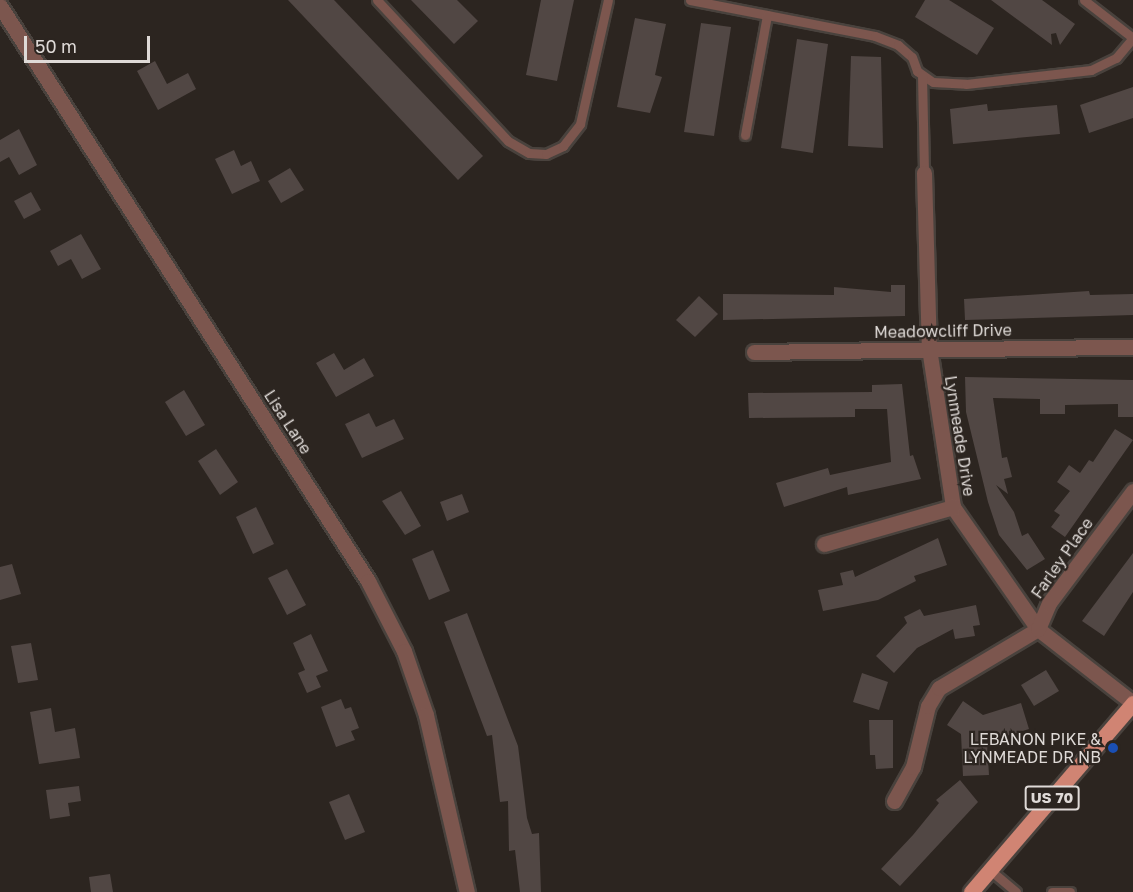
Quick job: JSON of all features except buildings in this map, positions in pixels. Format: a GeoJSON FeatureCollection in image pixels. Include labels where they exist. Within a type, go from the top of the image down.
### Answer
{"type":"FeatureCollection","features":[{"type":"Feature","properties":{"kind":"main road","name":"US 70"},"geometry":{"type":"LineString","coordinates":[[970,892],[1133,703]]}},
{"type":"Feature","properties":{"kind":"street","name":"Lisa Lane"},"geometry":{"type":"LineString","coordinates":[[0,6],[368,581],[404,651],[426,715],[467,892]]}},
{"type":"Feature","properties":{"kind":"street","name":"Lynmeade Drive"},"geometry":{"type":"LineString","coordinates":[[924,173],[929,348],[953,507],[1038,629],[1133,703]]}},
{"type":"Feature","properties":{"kind":"street","name":"Meadowcliff Drive"},"geometry":{"type":"LineString","coordinates":[[754,352],[1133,347]]}},
{"type":"Feature","properties":{"kind":"street","name":"Farley Place"},"geometry":{"type":"LineString","coordinates":[[1038,629],[1049,603],[1133,491]]}},
{"type":"Feature","properties":{"kind":"street"},"geometry":{"type":"LineString","coordinates":[[824,544],[953,507]]}},
{"type":"Feature","properties":{"kind":"street"},"geometry":{"type":"LineString","coordinates":[[894,801],[913,767],[928,706],[939,688],[1038,629]]}},
{"type":"Feature","properties":{"kind":"lane"},"geometry":{"type":"LineString","coordinates":[[377,0],[508,141],[529,153],[546,154],[563,146],[580,123],[608,0]]}},
{"type":"Feature","properties":{"kind":"lane"},"geometry":{"type":"LineString","coordinates":[[690,0],[768,15],[898,45],[922,75],[933,82],[966,84],[1091,70],[1116,58],[1133,38],[1084,0]]}},
{"type":"Feature","properties":{"kind":"lane"},"geometry":{"type":"LineString","coordinates":[[745,135],[768,15]]}},
{"type":"Feature","properties":{"kind":"lane"},"geometry":{"type":"LineString","coordinates":[[922,75],[924,173]]}},
{"type":"Feature","properties":{"kind":"lane"},"geometry":{"type":"LineString","coordinates":[[990,870],[1016,892]]}},
{"type":"Feature","properties":{"kind":"lane"},"geometry":{"type":"LineString","coordinates":[[1052,892],[1070,892]]}},
{"type":"Feature","properties":{"kind":"place","name":"LEBANON PIKE & LYNMEADE DR NB"},"geometry":{"type":"Point","coordinates":[1113,748]}}]}
